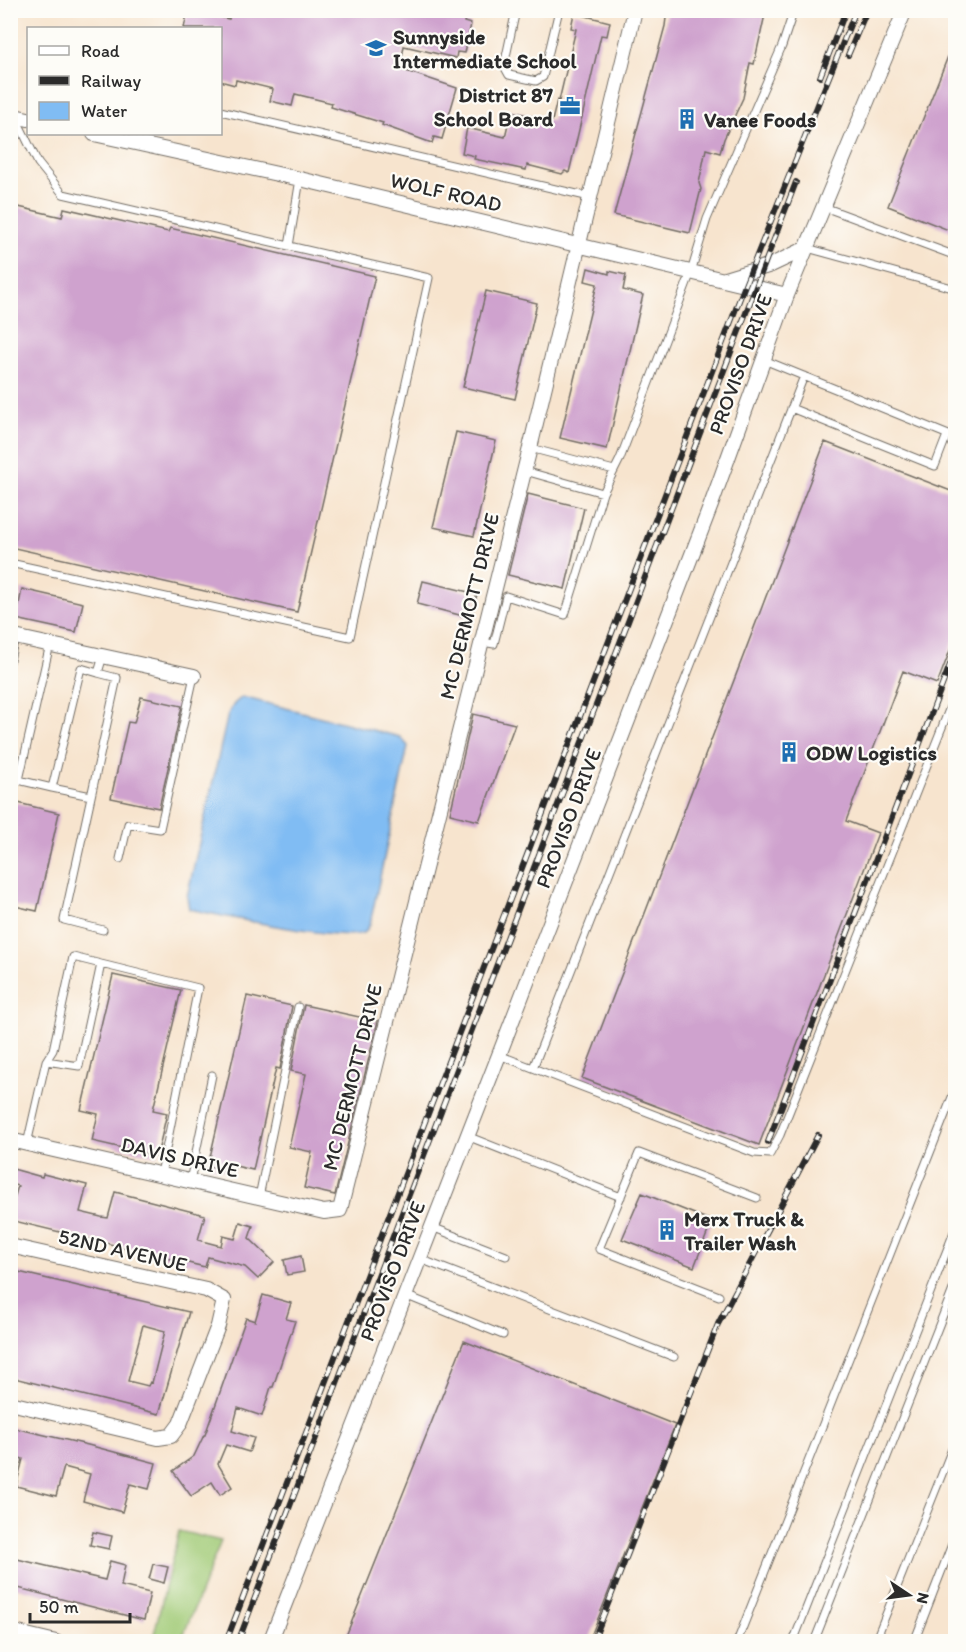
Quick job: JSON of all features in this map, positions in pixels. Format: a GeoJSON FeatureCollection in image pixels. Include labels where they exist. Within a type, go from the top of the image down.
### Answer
{"type":"FeatureCollection","features":[{"type":"Feature","properties":{"kind":"street","name":"MC DERMOTT DRIVE"},"geometry":{"type":"LineString","coordinates":[[340,1210],[525,471],[635,10]]}},
{"type":"Feature","properties":{"kind":"street","name":"PROVISO DRIVE"},"geometry":{"type":"LineString","coordinates":[[270,1641],[711,505],[788,295],[905,10]]}},
{"type":"Feature","properties":{"kind":"street","name":"WOLF ROAD"},"geometry":{"type":"LineString","coordinates":[[104,135],[142,139],[300,180],[788,295]]}},
{"type":"Feature","properties":{"kind":"street"},"geometry":{"type":"LineString","coordinates":[[724,279],[771,264],[807,248]]}},
{"type":"Feature","properties":{"kind":"street"},"geometry":{"type":"LineString","coordinates":[[13,636],[194,676]]}},
{"type":"Feature","properties":{"kind":"street","name":"DAVIS DRIVE"},"geometry":{"type":"LineString","coordinates":[[10,1140],[324,1212],[340,1210]]}},
{"type":"Feature","properties":{"kind":"street","name":"52ND AVENUE"},"geometry":{"type":"LineString","coordinates":[[10,1246],[206,1290],[224,1300],[218,1326],[180,1424],[171,1437],[158,1437],[10,1403]]}},
{"type":"Feature","properties":{"kind":"street"},"geometry":{"type":"LineString","coordinates":[[10,1631],[56,1641]]}},
{"type":"Feature","properties":{"kind":"lane"},"geometry":{"type":"LineString","coordinates":[[516,10],[504,66],[509,75],[536,81],[543,77],[557,10]]}},
{"type":"Feature","properties":{"kind":"lane"},"geometry":{"type":"LineString","coordinates":[[482,642],[494,644],[506,596],[565,615],[603,494],[691,272],[707,219],[782,46],[794,10]]}},
{"type":"Feature","properties":{"kind":"lane"},"geometry":{"type":"LineString","coordinates":[[222,111],[590,197]]}},
{"type":"Feature","properties":{"kind":"lane"},"geometry":{"type":"LineString","coordinates":[[10,563],[350,637],[429,278],[63,194],[38,163],[18,116]]}},
{"type":"Feature","properties":{"kind":"lane"},"geometry":{"type":"LineString","coordinates":[[289,246],[300,180]]}},
{"type":"Feature","properties":{"kind":"lane"},"geometry":{"type":"LineString","coordinates":[[824,207],[956,256]]}},
{"type":"Feature","properties":{"kind":"lane"},"geometry":{"type":"LineString","coordinates":[[807,248],[956,289]]}},
{"type":"Feature","properties":{"kind":"lane"},"geometry":{"type":"LineString","coordinates":[[764,360],[956,438]]}},
{"type":"Feature","properties":{"kind":"lane"},"geometry":{"type":"LineString","coordinates":[[533,1068],[804,376]]}},
{"type":"Feature","properties":{"kind":"lane"},"geometry":{"type":"LineString","coordinates":[[791,408],[935,466],[947,435]]}},
{"type":"Feature","properties":{"kind":"lane"},"geometry":{"type":"LineString","coordinates":[[530,448],[614,470]]}},
{"type":"Feature","properties":{"kind":"lane"},"geometry":{"type":"LineString","coordinates":[[525,471],[603,494]]}},
{"type":"Feature","properties":{"kind":"lane"},"geometry":{"type":"LineString","coordinates":[[10,660],[13,636]]}},
{"type":"Feature","properties":{"kind":"lane"},"geometry":{"type":"LineString","coordinates":[[19,780],[50,644]]}},
{"type":"Feature","properties":{"kind":"lane"},"geometry":{"type":"LineString","coordinates":[[98,673],[103,656]]}},
{"type":"Feature","properties":{"kind":"lane"},"geometry":{"type":"LineString","coordinates":[[52,788],[81,668],[117,678],[64,920],[103,930]]}},
{"type":"Feature","properties":{"kind":"lane"},"geometry":{"type":"LineString","coordinates":[[120,859],[128,824],[160,829],[194,676]]}},
{"type":"Feature","properties":{"kind":"lane"},"geometry":{"type":"LineString","coordinates":[[499,1055],[754,1153],[770,1154],[789,1113],[956,692]]}},
{"type":"Feature","properties":{"kind":"lane"},"geometry":{"type":"LineString","coordinates":[[10,778],[91,796]]}},
{"type":"Feature","properties":{"kind":"lane"},"geometry":{"type":"LineString","coordinates":[[27,1144],[46,1061],[53,1050],[73,957],[198,988],[161,1174]]}},
{"type":"Feature","properties":{"kind":"lane"},"geometry":{"type":"LineString","coordinates":[[46,1061],[79,1066],[101,964]]}},
{"type":"Feature","properties":{"kind":"lane"},"geometry":{"type":"LineString","coordinates":[[259,1197],[298,1007]]}},
{"type":"Feature","properties":{"kind":"lane"},"geometry":{"type":"LineString","coordinates":[[190,1181],[212,1075]]}},
{"type":"Feature","properties":{"kind":"lane"},"geometry":{"type":"LineString","coordinates":[[737,1641],[956,1087]]}},
{"type":"Feature","properties":{"kind":"lane"},"geometry":{"type":"LineString","coordinates":[[467,1136],[621,1197]]}},
{"type":"Feature","properties":{"kind":"lane"},"geometry":{"type":"LineString","coordinates":[[719,1296],[600,1249],[639,1153],[757,1198]]}},
{"type":"Feature","properties":{"kind":"lane"},"geometry":{"type":"LineString","coordinates":[[432,1227],[506,1256]]}},
{"type":"Feature","properties":{"kind":"lane"},"geometry":{"type":"LineString","coordinates":[[793,1641],[956,1227]]}},
{"type":"Feature","properties":{"kind":"lane"},"geometry":{"type":"LineString","coordinates":[[420,1258],[674,1357]]}},
{"type":"Feature","properties":{"kind":"lane"},"geometry":{"type":"LineString","coordinates":[[814,1641],[956,1282]]}},
{"type":"Feature","properties":{"kind":"lane"},"geometry":{"type":"LineString","coordinates":[[405,1295],[503,1335]]}},
{"type":"Feature","properties":{"kind":"lane"},"geometry":{"type":"LineString","coordinates":[[875,1641],[956,1439]]}},
{"type":"Feature","properties":{"kind":"lane"},"geometry":{"type":"LineString","coordinates":[[914,1641],[956,1534]]}},
{"type":"Feature","properties":{"kind":"green space"},"geometry":{"type":"Polygon","coordinates":[[[179,1531],[221,1541],[181,1641],[167,1641],[153,1638],[179,1531]]]}},
{"type":"Feature","properties":{"kind":"water"},"geometry":{"type":"Polygon","coordinates":[[[242,697],[400,737],[408,746],[370,924],[365,932],[354,935],[308,931],[189,909],[187,897],[228,714],[242,697]]]}},
{"type":"Feature","properties":{"kind":"building"},"geometry":{"type":"Polygon","coordinates":[[[188,10],[229,19],[231,10],[466,10],[464,22],[471,24],[465,53],[457,52],[456,58],[404,46],[400,69],[457,88],[442,139],[434,137],[432,143],[382,125],[383,123],[331,107],[332,103],[295,94],[292,106],[270,101],[273,89],[236,80],[235,85],[222,82],[222,27],[184,27],[188,10]]]}},
{"type":"Feature","properties":{"kind":"building","name":"Vanee Foods"},"geometry":{"type":"Polygon","coordinates":[[[667,10],[766,10],[754,64],[750,63],[743,98],[720,153],[706,149],[699,183],[701,189],[690,233],[614,215],[665,26],[667,10]]]}},
{"type":"Feature","properties":{"kind":"building","name":"District 87 School Board"},"geometry":{"type":"Polygon","coordinates":[[[574,13],[610,22],[607,36],[601,35],[569,173],[565,171],[562,174],[527,165],[526,170],[474,159],[475,156],[462,153],[467,128],[505,137],[511,111],[552,121],[576,29],[571,28],[574,13]]]}},
{"type":"Feature","properties":{"kind":"building"},"geometry":{"type":"Polygon","coordinates":[[[956,39],[956,233],[888,206],[956,39]]]}},
{"type":"Feature","properties":{"kind":"building"},"geometry":{"type":"Polygon","coordinates":[[[10,205],[62,217],[64,208],[168,232],[170,228],[375,276],[297,612],[10,547],[10,205]]]}},
{"type":"Feature","properties":{"kind":"building"},"geometry":{"type":"Polygon","coordinates":[[[588,268],[609,274],[609,271],[626,275],[623,290],[643,295],[607,449],[560,438],[597,284],[585,281],[588,268]]]}},
{"type":"Feature","properties":{"kind":"building"},"geometry":{"type":"Polygon","coordinates":[[[486,291],[537,303],[515,399],[463,387],[486,291]]]}},
{"type":"Feature","properties":{"kind":"building"},"geometry":{"type":"Polygon","coordinates":[[[456,432],[496,441],[474,536],[433,527],[456,432]]]}},
{"type":"Feature","properties":{"kind":"building","name":"ODW Logistics"},"geometry":{"type":"Polygon","coordinates":[[[825,442],[956,493],[956,635],[937,684],[903,671],[846,821],[878,833],[759,1145],[582,1078],[825,442]]]}},
{"type":"Feature","properties":{"kind":"building"},"geometry":{"type":"Polygon","coordinates":[[[528,494],[584,508],[565,589],[508,575],[528,494]]]}},
{"type":"Feature","properties":{"kind":"building"},"geometry":{"type":"Polygon","coordinates":[[[423,581],[477,594],[471,618],[417,604],[423,581]]]}},
{"type":"Feature","properties":{"kind":"building"},"geometry":{"type":"Polygon","coordinates":[[[22,589],[83,603],[76,632],[16,619],[22,589]]]}},
{"type":"Feature","properties":{"kind":"building"},"geometry":{"type":"Polygon","coordinates":[[[141,697],[182,706],[159,808],[111,798],[128,722],[134,723],[141,697]]]}},
{"type":"Feature","properties":{"kind":"building"},"geometry":{"type":"Polygon","coordinates":[[[473,714],[515,724],[479,821],[450,814],[473,714]]]}},
{"type":"Feature","properties":{"kind":"building"},"geometry":{"type":"Polygon","coordinates":[[[10,801],[59,813],[37,911],[10,905],[10,801]]]}},
{"type":"Feature","properties":{"kind":"building"},"geometry":{"type":"Polygon","coordinates":[[[113,975],[181,990],[153,1110],[167,1113],[157,1156],[92,1141],[98,1114],[81,1110],[113,975]]]}},
{"type":"Feature","properties":{"kind":"building"},"geometry":{"type":"Polygon","coordinates":[[[247,996],[292,1006],[280,1069],[276,1068],[253,1170],[235,1166],[233,1172],[208,1166],[247,996]]]}},
{"type":"Feature","properties":{"kind":"building"},"geometry":{"type":"Polygon","coordinates":[[[304,1005],[378,1021],[335,1195],[304,1188],[312,1152],[289,1147],[306,1074],[291,1071],[304,1005]]]}},
{"type":"Feature","properties":{"kind":"building"},"geometry":{"type":"Polygon","coordinates":[[[13,1169],[87,1185],[80,1212],[108,1218],[115,1192],[205,1215],[198,1240],[221,1246],[223,1236],[235,1239],[240,1222],[253,1226],[249,1238],[274,1262],[258,1279],[245,1267],[208,1257],[205,1267],[10,1220],[10,1212],[18,1186],[10,1184],[13,1169]]]}},
{"type":"Feature","properties":{"kind":"building","name":"Merx Truck & Trailer Wash"},"geometry":{"type":"Polygon","coordinates":[[[642,1193],[712,1221],[694,1267],[622,1239],[642,1193]]]}},
{"type":"Feature","properties":{"kind":"building"},"geometry":{"type":"Polygon","coordinates":[[[301,1256],[304,1272],[287,1275],[284,1260],[301,1256]]]}},
{"type":"Feature","properties":{"kind":"building"},"geometry":{"type":"Polygon","coordinates":[[[10,1270],[189,1312],[159,1414],[10,1377],[10,1270]],[[143,1325],[128,1381],[148,1386],[150,1382],[152,1383],[165,1331],[143,1325]]]}},
{"type":"Feature","properties":{"kind":"building"},"geometry":{"type":"Polygon","coordinates":[[[263,1295],[291,1303],[286,1319],[295,1321],[273,1387],[271,1387],[262,1416],[238,1408],[232,1431],[254,1438],[249,1452],[226,1445],[218,1464],[232,1487],[220,1495],[212,1482],[191,1496],[173,1471],[194,1456],[205,1435],[246,1318],[255,1321],[263,1295]]]}},
{"type":"Feature","properties":{"kind":"building"},"geometry":{"type":"Polygon","coordinates":[[[464,1341],[675,1425],[589,1641],[344,1641],[464,1341]]]}},
{"type":"Feature","properties":{"kind":"building"},"geometry":{"type":"Polygon","coordinates":[[[10,1427],[156,1463],[149,1489],[130,1484],[122,1512],[83,1501],[90,1474],[64,1467],[56,1496],[16,1486],[23,1459],[10,1455],[10,1427]]]}},
{"type":"Feature","properties":{"kind":"building"},"geometry":{"type":"Polygon","coordinates":[[[93,1532],[112,1536],[109,1549],[90,1545],[93,1532]]]}},
{"type":"Feature","properties":{"kind":"building"},"geometry":{"type":"Polygon","coordinates":[[[13,1558],[105,1580],[110,1561],[125,1565],[121,1586],[150,1593],[144,1620],[10,1586],[13,1558]]]}},
{"type":"Feature","properties":{"kind":"building"},"geometry":{"type":"Polygon","coordinates":[[[153,1564],[168,1567],[164,1583],[149,1579],[153,1564]]]}},
{"type":"Feature","properties":{"kind":"railway"},"geometry":{"type":"LineString","coordinates":[[820,77],[846,10]]}},
{"type":"Feature","properties":{"kind":"railway"},"geometry":{"type":"LineString","coordinates":[[226,1642],[745,285],[856,10]]}},
{"type":"Feature","properties":{"kind":"railway"},"geometry":{"type":"LineString","coordinates":[[848,55],[867,10]]}},
{"type":"Feature","properties":{"kind":"railway"},"geometry":{"type":"LineString","coordinates":[[238,1642],[796,182]]}},
{"type":"Feature","properties":{"kind":"railway"},"geometry":{"type":"LineString","coordinates":[[768,1142],[956,649]]}},
{"type":"Feature","properties":{"kind":"railway"},"geometry":{"type":"LineString","coordinates":[[593,1642],[718,1324],[818,1135]]}},
{"type":"Feature","properties":{"kind":"place","name":"Sunnyside Intermediate School"},"geometry":{"type":"Point","coordinates":[376,48]}},
{"type":"Feature","properties":{"kind":"place","name":"District 87 School Board"},"geometry":{"type":"Point","coordinates":[570,106]}},
{"type":"Feature","properties":{"kind":"place","name":"Vanee Foods"},"geometry":{"type":"Point","coordinates":[687,119]}},
{"type":"Feature","properties":{"kind":"place","name":"ODW Logistics"},"geometry":{"type":"Point","coordinates":[789,752]}},
{"type":"Feature","properties":{"kind":"place","name":"Merx Truck & Trailer Wash"},"geometry":{"type":"Point","coordinates":[667,1230]}}]}
